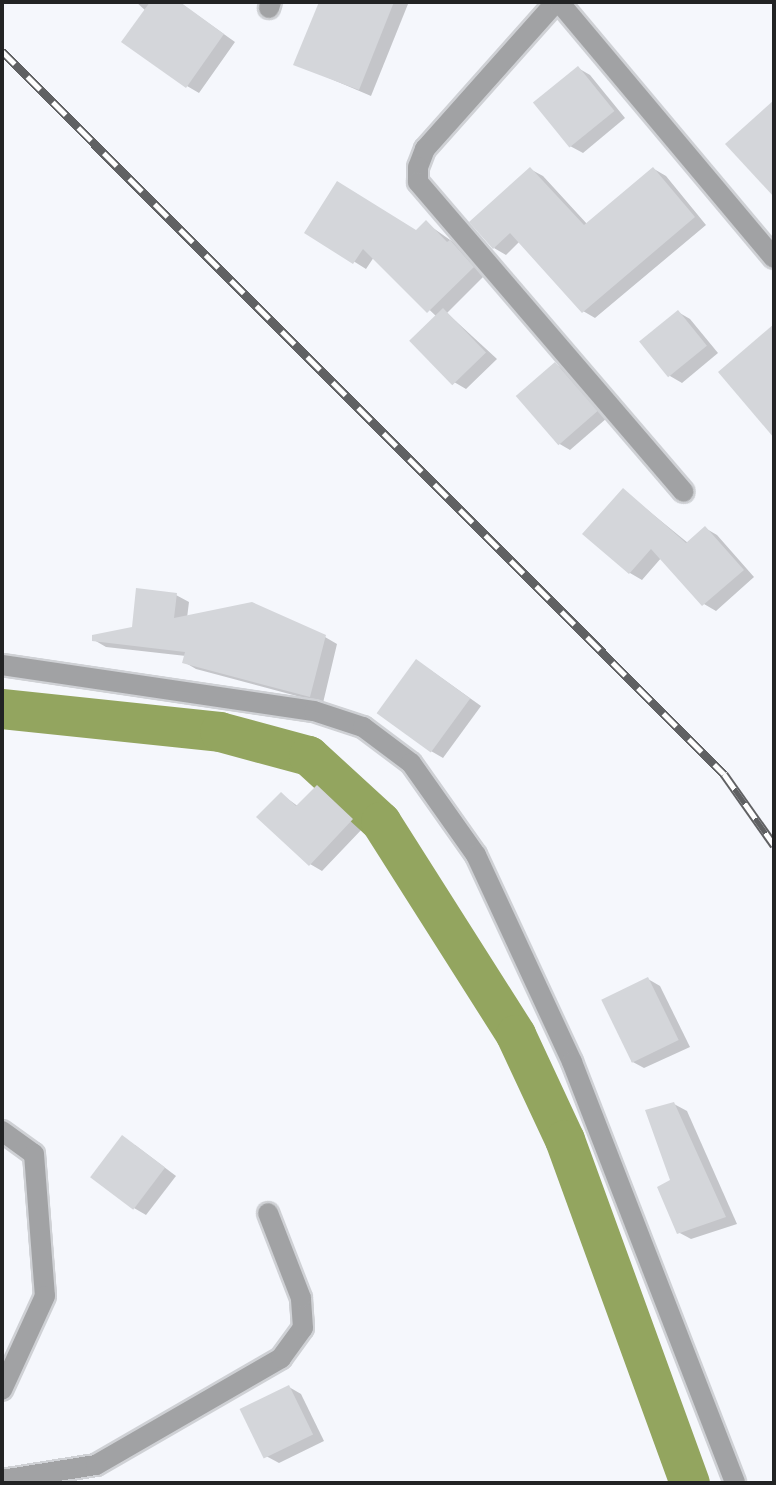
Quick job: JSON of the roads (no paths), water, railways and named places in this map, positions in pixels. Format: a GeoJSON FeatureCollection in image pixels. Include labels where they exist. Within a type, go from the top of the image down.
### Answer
{"type":"FeatureCollection","features":[{"type":"Feature","properties":{"kind":"street"},"geometry":{"type":"LineString","coordinates":[[684,492],[418,182],[418,167],[425,149],[558,2],[774,258]]}},
{"type":"Feature","properties":{"kind":"street"},"geometry":{"type":"LineString","coordinates":[[2,665],[314,711],[363,727],[411,763],[476,855],[572,1062],[735,1483]]}},
{"type":"Feature","properties":{"kind":"street"},"geometry":{"type":"LineString","coordinates":[[2,1131],[34,1154],[45,1296],[2,1390]]}},
{"type":"Feature","properties":{"kind":"street"},"geometry":{"type":"LineString","coordinates":[[2,1480],[96,1465],[281,1358],[303,1328],[301,1298],[268,1213]]}},
{"type":"Feature","properties":{"kind":"waterway"},"geometry":{"type":"LineString","coordinates":[[2,709],[220,732],[309,756],[381,822],[516,1035],[565,1140],[690,1483]]}},
{"type":"Feature","properties":{"kind":"railway"},"geometry":{"type":"LineString","coordinates":[[2,51],[724,774],[774,845]]}}]}
